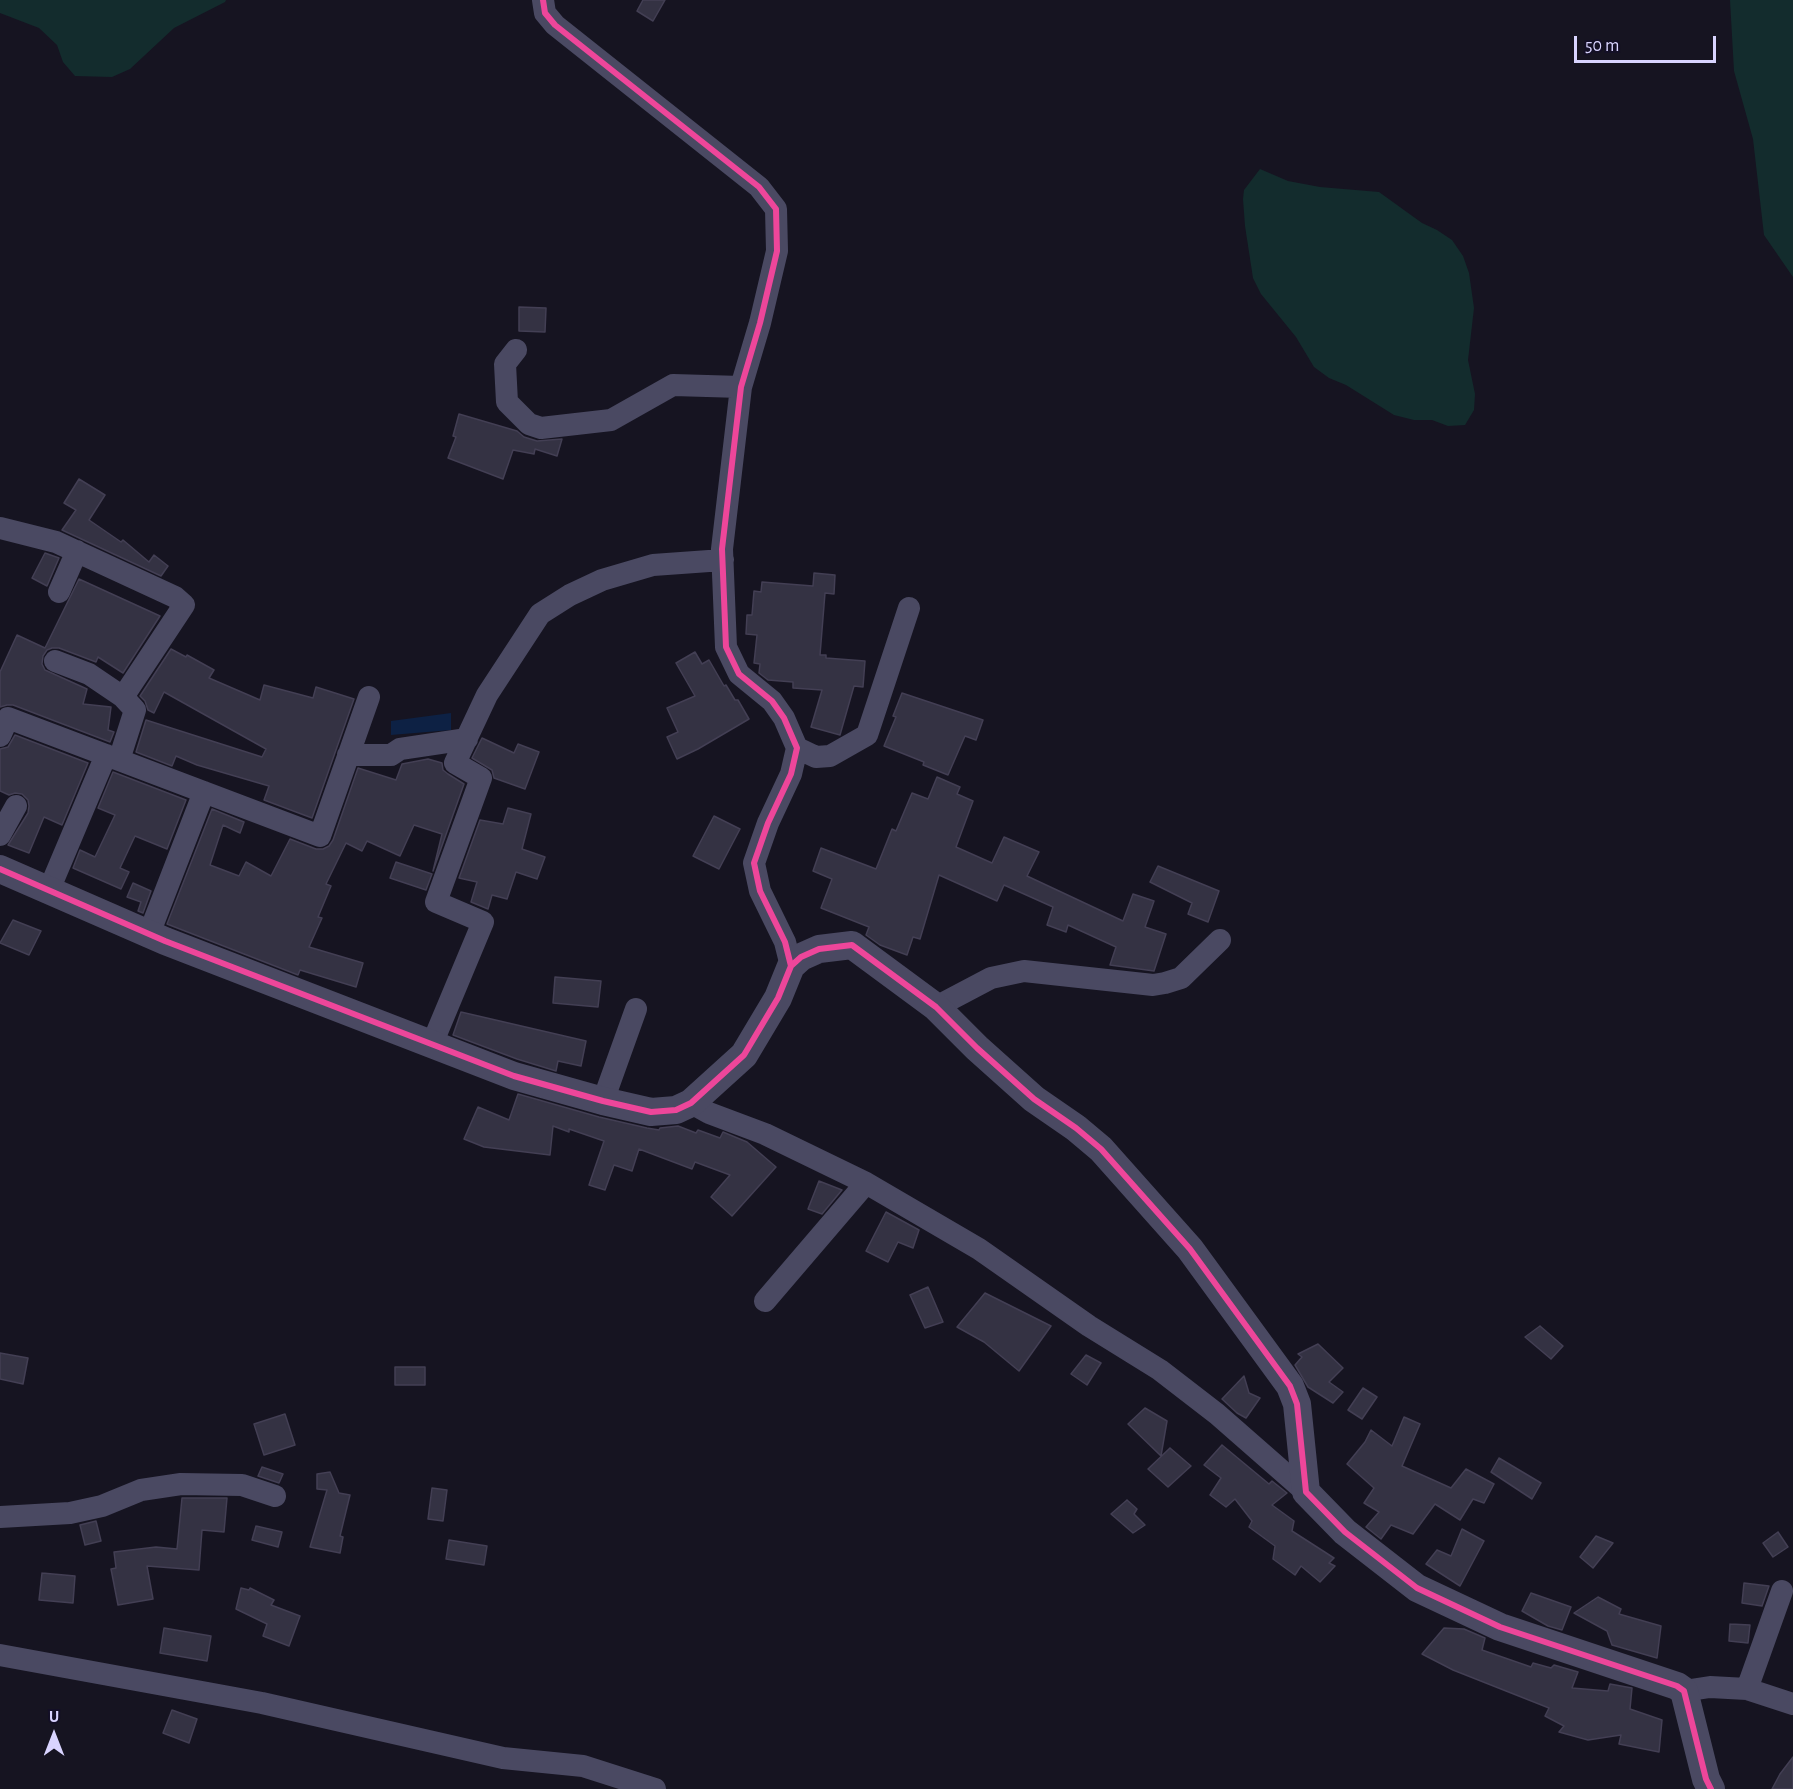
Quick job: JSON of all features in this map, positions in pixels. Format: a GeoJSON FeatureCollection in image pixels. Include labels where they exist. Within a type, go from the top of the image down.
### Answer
{"type":"FeatureCollection","features":[{"type":"Feature","properties":{"kind":"street"},"geometry":{"type":"LineString","coordinates":[[543,0],[545,14],[555,25],[759,187],[776,209],[777,250],[760,323],[741,387],[722,549],[726,646],[739,675],[772,702],[784,718],[797,748],[791,774],[768,823],[754,863],[760,891],[784,942],[791,966]]}},
{"type":"Feature","properties":{"kind":"street"},"geometry":{"type":"LineString","coordinates":[[516,350],[505,364],[507,402],[529,424],[541,428],[611,420],[674,385],[741,387]]}},
{"type":"Feature","properties":{"kind":"street"},"geometry":{"type":"LineString","coordinates":[[0,528],[56,542],[175,597],[184,605],[123,697]]}},
{"type":"Feature","properties":{"kind":"street"},"geometry":{"type":"LineString","coordinates":[[59,592],[77,551]]}},
{"type":"Feature","properties":{"kind":"street"},"geometry":{"type":"LineString","coordinates":[[432,1044],[483,922],[436,902],[482,778],[455,763],[487,695],[540,614],[570,595],[623,573],[653,565],[723,560]]}},
{"type":"Feature","properties":{"kind":"street"},"geometry":{"type":"LineString","coordinates":[[797,748],[816,757],[830,756],[867,735],[909,608]]}},
{"type":"Feature","properties":{"kind":"street"},"geometry":{"type":"LineString","coordinates":[[49,890],[135,710],[123,697],[89,674],[55,661]]}},
{"type":"Feature","properties":{"kind":"street"},"geometry":{"type":"LineString","coordinates":[[0,736],[8,718],[320,836],[369,697]]}},
{"type":"Feature","properties":{"kind":"street"},"geometry":{"type":"LineString","coordinates":[[348,755],[391,755],[400,749],[467,739]]}},
{"type":"Feature","properties":{"kind":"street"},"geometry":{"type":"LineString","coordinates":[[149,934],[204,792]]}},
{"type":"Feature","properties":{"kind":"street"},"geometry":{"type":"LineString","coordinates":[[0,835],[16,806]]}},
{"type":"Feature","properties":{"kind":"street"},"geometry":{"type":"LineString","coordinates":[[0,869],[149,934],[514,1076],[651,1112],[676,1110],[691,1103],[744,1055],[778,998],[791,966],[801,957],[819,949],[852,945],[936,1007],[977,1048],[1034,1099],[1076,1128],[1101,1149],[1190,1250],[1290,1386],[1298,1404],[1306,1492]]}},
{"type":"Feature","properties":{"kind":"street"},"geometry":{"type":"LineString","coordinates":[[936,1007],[991,978],[1024,971],[1153,985],[1165,983],[1181,978],[1220,940]]}},
{"type":"Feature","properties":{"kind":"street"},"geometry":{"type":"LineString","coordinates":[[603,1101],[636,1009]]}},
{"type":"Feature","properties":{"kind":"street"},"geometry":{"type":"LineString","coordinates":[[691,1103],[709,1113],[765,1134],[866,1183],[979,1249],[1089,1326],[1160,1370],[1216,1414],[1306,1492],[1345,1532],[1417,1588],[1500,1627],[1677,1686],[1684,1691],[1706,1779],[1711,1789]]}},
{"type":"Feature","properties":{"kind":"street"},"geometry":{"type":"LineString","coordinates":[[765,1301],[866,1183]]}},
{"type":"Feature","properties":{"kind":"street"},"geometry":{"type":"LineString","coordinates":[[0,1517],[70,1513],[102,1506],[141,1490],[181,1484],[242,1485],[275,1496]]}},
{"type":"Feature","properties":{"kind":"street"},"geometry":{"type":"LineString","coordinates":[[1747,1689],[1782,1591]]}},
{"type":"Feature","properties":{"kind":"street"},"geometry":{"type":"LineString","coordinates":[[0,1655],[262,1703],[503,1758],[583,1766],[655,1789]]}},
{"type":"Feature","properties":{"kind":"street"},"geometry":{"type":"LineString","coordinates":[[1684,1691],[1710,1687],[1747,1689],[1793,1704]]}},
{"type":"Feature","properties":{"kind":"green space"},"geometry":{"type":"Polygon","coordinates":[[[0,0],[226,0],[174,28],[130,69],[112,77],[75,76],[63,62],[57,45],[39,28],[0,13],[0,0]]]}},
{"type":"Feature","properties":{"kind":"green space"},"geometry":{"type":"Polygon","coordinates":[[[1730,0],[1793,0],[1793,277],[1764,235],[1753,139],[1734,71],[1730,0]]]}},
{"type":"Feature","properties":{"kind":"green space"},"geometry":{"type":"Polygon","coordinates":[[[1260,169],[1288,181],[1320,187],[1379,192],[1422,223],[1452,240],[1463,256],[1469,273],[1474,308],[1468,360],[1475,394],[1474,410],[1465,425],[1448,426],[1432,420],[1414,420],[1394,415],[1314,367],[1296,337],[1261,294],[1253,278],[1243,199],[1244,190],[1260,169]]]}},
{"type":"Feature","properties":{"kind":"water"},"geometry":{"type":"Polygon","coordinates":[[[451,713],[451,730],[391,735],[391,721],[451,713]]]}},
{"type":"Feature","properties":{"kind":"building"},"geometry":{"type":"Polygon","coordinates":[[[643,0],[665,0],[653,21],[637,11],[643,0]]]}},
{"type":"Feature","properties":{"kind":"building"},"geometry":{"type":"Polygon","coordinates":[[[519,307],[546,308],[545,332],[519,331],[519,307]]]}},
{"type":"Feature","properties":{"kind":"building"},"geometry":{"type":"Polygon","coordinates":[[[459,414],[517,431],[524,437],[537,441],[562,439],[557,456],[535,449],[534,454],[513,450],[503,479],[448,458],[456,437],[453,436],[459,414]]]}},
{"type":"Feature","properties":{"kind":"building"},"geometry":{"type":"Polygon","coordinates":[[[79,479],[105,495],[89,520],[121,542],[123,540],[149,562],[154,555],[168,566],[161,576],[62,530],[76,510],[64,503],[79,479]]]}},
{"type":"Feature","properties":{"kind":"building"},"geometry":{"type":"Polygon","coordinates":[[[45,553],[59,558],[47,586],[32,578],[45,553]]]}},
{"type":"Feature","properties":{"kind":"building"},"geometry":{"type":"Polygon","coordinates":[[[814,573],[835,575],[834,594],[825,593],[820,655],[826,655],[826,658],[865,661],[863,687],[854,686],[840,735],[811,727],[822,690],[793,688],[793,682],[768,680],[759,673],[760,664],[754,663],[757,635],[746,634],[747,615],[752,615],[754,591],[761,592],[762,582],[813,586],[814,573]]]}},
{"type":"Feature","properties":{"kind":"building"},"geometry":{"type":"Polygon","coordinates":[[[79,579],[160,616],[123,673],[98,657],[96,662],[59,648],[47,650],[43,656],[42,664],[45,670],[87,689],[83,704],[111,707],[108,730],[114,732],[110,742],[13,705],[0,707],[0,672],[17,635],[45,648],[79,579]]]}},
{"type":"Feature","properties":{"kind":"building"},"geometry":{"type":"Polygon","coordinates":[[[171,649],[214,670],[209,678],[260,700],[264,685],[313,698],[316,687],[354,699],[312,818],[264,800],[269,786],[197,765],[176,756],[172,766],[136,752],[146,720],[262,757],[266,749],[164,692],[154,713],[148,710],[145,701],[140,696],[171,649]]]}},
{"type":"Feature","properties":{"kind":"building"},"geometry":{"type":"Polygon","coordinates":[[[695,652],[702,664],[709,660],[724,686],[726,685],[735,700],[738,700],[749,719],[677,759],[667,737],[678,732],[667,708],[695,696],[676,663],[695,652]]]}},
{"type":"Feature","properties":{"kind":"building"},"geometry":{"type":"Polygon","coordinates":[[[902,693],[983,720],[976,740],[965,736],[948,775],[923,765],[924,762],[884,746],[896,717],[893,716],[902,693]]]}},
{"type":"Feature","properties":{"kind":"building"},"geometry":{"type":"Polygon","coordinates":[[[15,735],[88,763],[62,825],[44,817],[29,853],[8,845],[28,813],[28,800],[22,794],[9,795],[0,791],[0,749],[8,747],[15,735]]]}},
{"type":"Feature","properties":{"kind":"building"},"geometry":{"type":"Polygon","coordinates":[[[482,738],[514,753],[518,744],[539,752],[525,789],[494,778],[492,770],[472,758],[482,738]]]}},
{"type":"Feature","properties":{"kind":"building"},"geometry":{"type":"Polygon","coordinates":[[[428,759],[442,763],[443,770],[464,784],[433,871],[442,834],[414,825],[400,856],[367,841],[362,851],[346,843],[326,884],[331,886],[318,917],[322,918],[309,947],[363,963],[356,987],[300,970],[298,975],[167,924],[212,809],[244,822],[240,833],[223,825],[210,865],[239,876],[246,862],[271,876],[290,839],[316,849],[329,846],[358,768],[396,780],[402,764],[428,759]]]}},
{"type":"Feature","properties":{"kind":"building"},"geometry":{"type":"Polygon","coordinates":[[[113,772],[186,800],[167,849],[135,836],[120,868],[129,872],[121,889],[73,868],[80,850],[95,857],[115,815],[98,808],[113,772]]]}},
{"type":"Feature","properties":{"kind":"building"},"geometry":{"type":"Polygon","coordinates":[[[937,777],[960,787],[957,794],[973,801],[956,847],[992,863],[1004,837],[1039,852],[1027,876],[1123,921],[1133,894],[1154,901],[1145,927],[1166,934],[1154,971],[1110,965],[1116,947],[1068,925],[1066,932],[1047,925],[1053,907],[1004,885],[997,901],[939,875],[920,939],[913,937],[907,955],[880,945],[866,935],[869,927],[821,908],[832,879],[813,871],[821,848],[876,869],[892,829],[896,831],[912,793],[928,799],[937,777]]]}},
{"type":"Feature","properties":{"kind":"building"},"geometry":{"type":"Polygon","coordinates":[[[508,808],[531,814],[522,849],[545,857],[537,879],[516,872],[507,899],[492,895],[488,909],[471,902],[477,882],[459,878],[480,820],[503,824],[508,808]]]}},
{"type":"Feature","properties":{"kind":"building"},"geometry":{"type":"Polygon","coordinates":[[[714,816],[740,829],[719,869],[693,856],[714,816]]]}},
{"type":"Feature","properties":{"kind":"building"},"geometry":{"type":"Polygon","coordinates":[[[396,862],[432,874],[426,890],[390,878],[396,862]]]}},
{"type":"Feature","properties":{"kind":"building"},"geometry":{"type":"Polygon","coordinates":[[[1158,866],[1219,891],[1208,922],[1188,914],[1192,903],[1150,882],[1158,866]]]}},
{"type":"Feature","properties":{"kind":"building"},"geometry":{"type":"Polygon","coordinates":[[[133,883],[151,891],[143,913],[138,911],[141,902],[127,897],[133,883]]]}},
{"type":"Feature","properties":{"kind":"building"},"geometry":{"type":"Polygon","coordinates":[[[13,920],[41,931],[29,955],[0,943],[13,920]]]}},
{"type":"Feature","properties":{"kind":"building"},"geometry":{"type":"Polygon","coordinates":[[[555,977],[601,981],[598,1007],[553,1003],[555,977]]]}},
{"type":"Feature","properties":{"kind":"building"},"geometry":{"type":"Polygon","coordinates":[[[461,1012],[586,1041],[581,1066],[558,1061],[556,1071],[453,1035],[461,1012]]]}},
{"type":"Feature","properties":{"kind":"building"},"geometry":{"type":"Polygon","coordinates":[[[518,1094],[647,1128],[659,1130],[678,1126],[720,1138],[723,1132],[747,1142],[776,1167],[732,1216],[711,1197],[730,1175],[695,1162],[692,1169],[639,1149],[632,1171],[614,1165],[605,1190],[589,1185],[604,1141],[553,1126],[550,1155],[484,1147],[464,1139],[478,1107],[509,1120],[518,1094]]]}},
{"type":"Feature","properties":{"kind":"building"},"geometry":{"type":"Polygon","coordinates":[[[819,1181],[842,1190],[822,1214],[808,1209],[819,1181]]]}},
{"type":"Feature","properties":{"kind":"building"},"geometry":{"type":"Polygon","coordinates":[[[886,1212],[919,1230],[913,1248],[898,1242],[888,1262],[866,1251],[886,1212]]]}},
{"type":"Feature","properties":{"kind":"building"},"geometry":{"type":"Polygon","coordinates":[[[928,1287],[943,1322],[925,1328],[910,1295],[928,1287]]]}},
{"type":"Feature","properties":{"kind":"building"},"geometry":{"type":"Polygon","coordinates":[[[985,1293],[1051,1326],[1019,1371],[984,1342],[957,1327],[985,1293]]]}},
{"type":"Feature","properties":{"kind":"building"},"geometry":{"type":"Polygon","coordinates":[[[1540,1326],[1563,1346],[1551,1359],[1525,1337],[1540,1326]]]}},
{"type":"Feature","properties":{"kind":"building"},"geometry":{"type":"Polygon","coordinates":[[[1318,1344],[1343,1368],[1329,1382],[1343,1392],[1333,1403],[1308,1387],[1295,1365],[1302,1357],[1298,1354],[1318,1344]]]}},
{"type":"Feature","properties":{"kind":"building"},"geometry":{"type":"Polygon","coordinates":[[[0,1353],[28,1358],[23,1384],[0,1379],[0,1353]]]}},
{"type":"Feature","properties":{"kind":"building"},"geometry":{"type":"Polygon","coordinates":[[[1086,1355],[1101,1363],[1087,1385],[1071,1374],[1086,1355]]]}},
{"type":"Feature","properties":{"kind":"building"},"geometry":{"type":"Polygon","coordinates":[[[395,1367],[425,1367],[425,1385],[395,1385],[395,1367]]]}},
{"type":"Feature","properties":{"kind":"building"},"geometry":{"type":"Polygon","coordinates":[[[1244,1376],[1249,1393],[1260,1398],[1246,1418],[1222,1399],[1244,1376]]]}},
{"type":"Feature","properties":{"kind":"building"},"geometry":{"type":"Polygon","coordinates":[[[1363,1388],[1377,1397],[1362,1419],[1348,1410],[1363,1388]]]}},
{"type":"Feature","properties":{"kind":"building"},"geometry":{"type":"Polygon","coordinates":[[[1145,1408],[1167,1421],[1161,1456],[1128,1424],[1145,1408]]]}},
{"type":"Feature","properties":{"kind":"building"},"geometry":{"type":"Polygon","coordinates":[[[285,1414],[295,1445],[264,1455],[254,1424],[285,1414]]]}},
{"type":"Feature","properties":{"kind":"building"},"geometry":{"type":"Polygon","coordinates":[[[1404,1417],[1420,1424],[1402,1466],[1451,1488],[1466,1469],[1494,1484],[1484,1503],[1473,1499],[1460,1520],[1435,1504],[1413,1534],[1391,1525],[1381,1539],[1366,1527],[1379,1512],[1364,1503],[1374,1488],[1347,1464],[1365,1442],[1371,1430],[1392,1446],[1404,1417]]]}},
{"type":"Feature","properties":{"kind":"building"},"geometry":{"type":"Polygon","coordinates":[[[1222,1445],[1269,1484],[1272,1481],[1287,1493],[1272,1505],[1294,1521],[1292,1531],[1334,1558],[1329,1563],[1335,1566],[1320,1582],[1301,1566],[1295,1575],[1273,1559],[1275,1546],[1249,1527],[1252,1521],[1235,1499],[1226,1507],[1210,1495],[1221,1478],[1204,1465],[1222,1445]]]}},
{"type":"Feature","properties":{"kind":"building"},"geometry":{"type":"Polygon","coordinates":[[[1170,1448],[1191,1466],[1168,1487],[1148,1469],[1170,1448]]]}},
{"type":"Feature","properties":{"kind":"building"},"geometry":{"type":"Polygon","coordinates":[[[1499,1458],[1541,1483],[1532,1499],[1491,1472],[1499,1458]]]}},
{"type":"Feature","properties":{"kind":"building"},"geometry":{"type":"Polygon","coordinates":[[[262,1467],[283,1474],[279,1483],[258,1476],[262,1467]]]}},
{"type":"Feature","properties":{"kind":"building"},"geometry":{"type":"Polygon","coordinates":[[[330,1472],[339,1493],[350,1495],[340,1536],[343,1537],[340,1553],[310,1547],[327,1490],[317,1489],[317,1474],[330,1472]]]}},
{"type":"Feature","properties":{"kind":"building"},"geometry":{"type":"Polygon","coordinates":[[[432,1488],[447,1490],[443,1521],[428,1519],[432,1488]]]}},
{"type":"Feature","properties":{"kind":"building"},"geometry":{"type":"Polygon","coordinates":[[[182,1498],[227,1498],[224,1532],[202,1530],[199,1570],[147,1566],[153,1599],[118,1605],[111,1569],[116,1568],[114,1552],[156,1547],[177,1549],[182,1498]]]}},
{"type":"Feature","properties":{"kind":"building"},"geometry":{"type":"Polygon","coordinates":[[[1127,1500],[1137,1509],[1134,1514],[1145,1525],[1133,1533],[1111,1514],[1127,1500]]]}},
{"type":"Feature","properties":{"kind":"building"},"geometry":{"type":"Polygon","coordinates":[[[96,1521],[101,1541],[85,1545],[80,1525],[96,1521]]]}},
{"type":"Feature","properties":{"kind":"building"},"geometry":{"type":"Polygon","coordinates":[[[256,1526],[282,1532],[278,1547],[252,1540],[256,1526]]]}},
{"type":"Feature","properties":{"kind":"building"},"geometry":{"type":"Polygon","coordinates":[[[1462,1529],[1484,1541],[1460,1586],[1426,1564],[1437,1550],[1451,1556],[1462,1529]]]}},
{"type":"Feature","properties":{"kind":"building"},"geometry":{"type":"Polygon","coordinates":[[[1778,1532],[1788,1547],[1773,1557],[1763,1543],[1778,1532]]]}},
{"type":"Feature","properties":{"kind":"building"},"geometry":{"type":"Polygon","coordinates":[[[1596,1536],[1613,1543],[1593,1568],[1580,1557],[1596,1536]]]}},
{"type":"Feature","properties":{"kind":"building"},"geometry":{"type":"Polygon","coordinates":[[[449,1540],[487,1546],[484,1565],[446,1559],[449,1540]]]}},
{"type":"Feature","properties":{"kind":"building"},"geometry":{"type":"Polygon","coordinates":[[[42,1573],[75,1576],[73,1603],[39,1600],[42,1573]]]}},
{"type":"Feature","properties":{"kind":"building"},"geometry":{"type":"Polygon","coordinates":[[[1744,1583],[1769,1586],[1762,1606],[1742,1603],[1744,1583]]]}},
{"type":"Feature","properties":{"kind":"building"},"geometry":{"type":"Polygon","coordinates":[[[241,1588],[249,1590],[250,1588],[274,1600],[271,1605],[300,1616],[289,1646],[263,1636],[267,1624],[236,1609],[241,1588]]]}},
{"type":"Feature","properties":{"kind":"building"},"geometry":{"type":"Polygon","coordinates":[[[1531,1593],[1571,1607],[1562,1630],[1548,1626],[1522,1611],[1531,1593]]]}},
{"type":"Feature","properties":{"kind":"building"},"geometry":{"type":"Polygon","coordinates":[[[1598,1597],[1621,1609],[1619,1614],[1661,1626],[1657,1658],[1612,1645],[1607,1631],[1574,1613],[1598,1597]]]}},
{"type":"Feature","properties":{"kind":"building"},"geometry":{"type":"Polygon","coordinates":[[[1730,1624],[1750,1625],[1748,1643],[1729,1641],[1730,1624]]]}},
{"type":"Feature","properties":{"kind":"building"},"geometry":{"type":"Polygon","coordinates":[[[164,1628],[211,1636],[207,1661],[160,1653],[164,1628]]]}},
{"type":"Feature","properties":{"kind":"building"},"geometry":{"type":"Polygon","coordinates":[[[1444,1628],[1464,1629],[1485,1638],[1482,1650],[1531,1667],[1533,1663],[1551,1668],[1554,1665],[1578,1672],[1572,1688],[1608,1691],[1610,1684],[1632,1688],[1630,1709],[1662,1720],[1659,1752],[1619,1744],[1621,1735],[1588,1740],[1559,1732],[1564,1726],[1545,1716],[1549,1708],[1453,1670],[1422,1654],[1444,1628]]]}},
{"type":"Feature","properties":{"kind":"building"},"geometry":{"type":"Polygon","coordinates":[[[172,1710],[197,1719],[189,1743],[163,1733],[172,1710]]]}},
{"type":"Feature","properties":{"kind":"building"},"geometry":{"type":"Polygon","coordinates":[[[1793,1757],[1793,1789],[1772,1789],[1780,1774],[1793,1757]]]}},
{"type":"Feature","properties":{"kind":"cycle path"},"geometry":{"type":"LineString","coordinates":[[543,0],[545,13],[555,25],[759,187],[776,209],[777,251],[760,323],[741,387],[722,549],[726,647],[739,674],[772,701],[784,718],[797,748],[791,774],[768,823],[754,863],[760,891],[785,942],[791,966]]}},
{"type":"Feature","properties":{"kind":"cycle path"},"geometry":{"type":"LineString","coordinates":[[0,869],[165,941],[514,1076],[651,1112],[676,1110],[691,1103],[744,1055],[778,998],[791,966],[801,957],[819,949],[852,945],[936,1007],[977,1048],[1034,1099],[1076,1128],[1101,1149],[1190,1249],[1290,1386],[1297,1404],[1306,1492],[1345,1532],[1417,1588],[1500,1627],[1677,1686],[1684,1691],[1706,1779],[1711,1789]]}}]}
